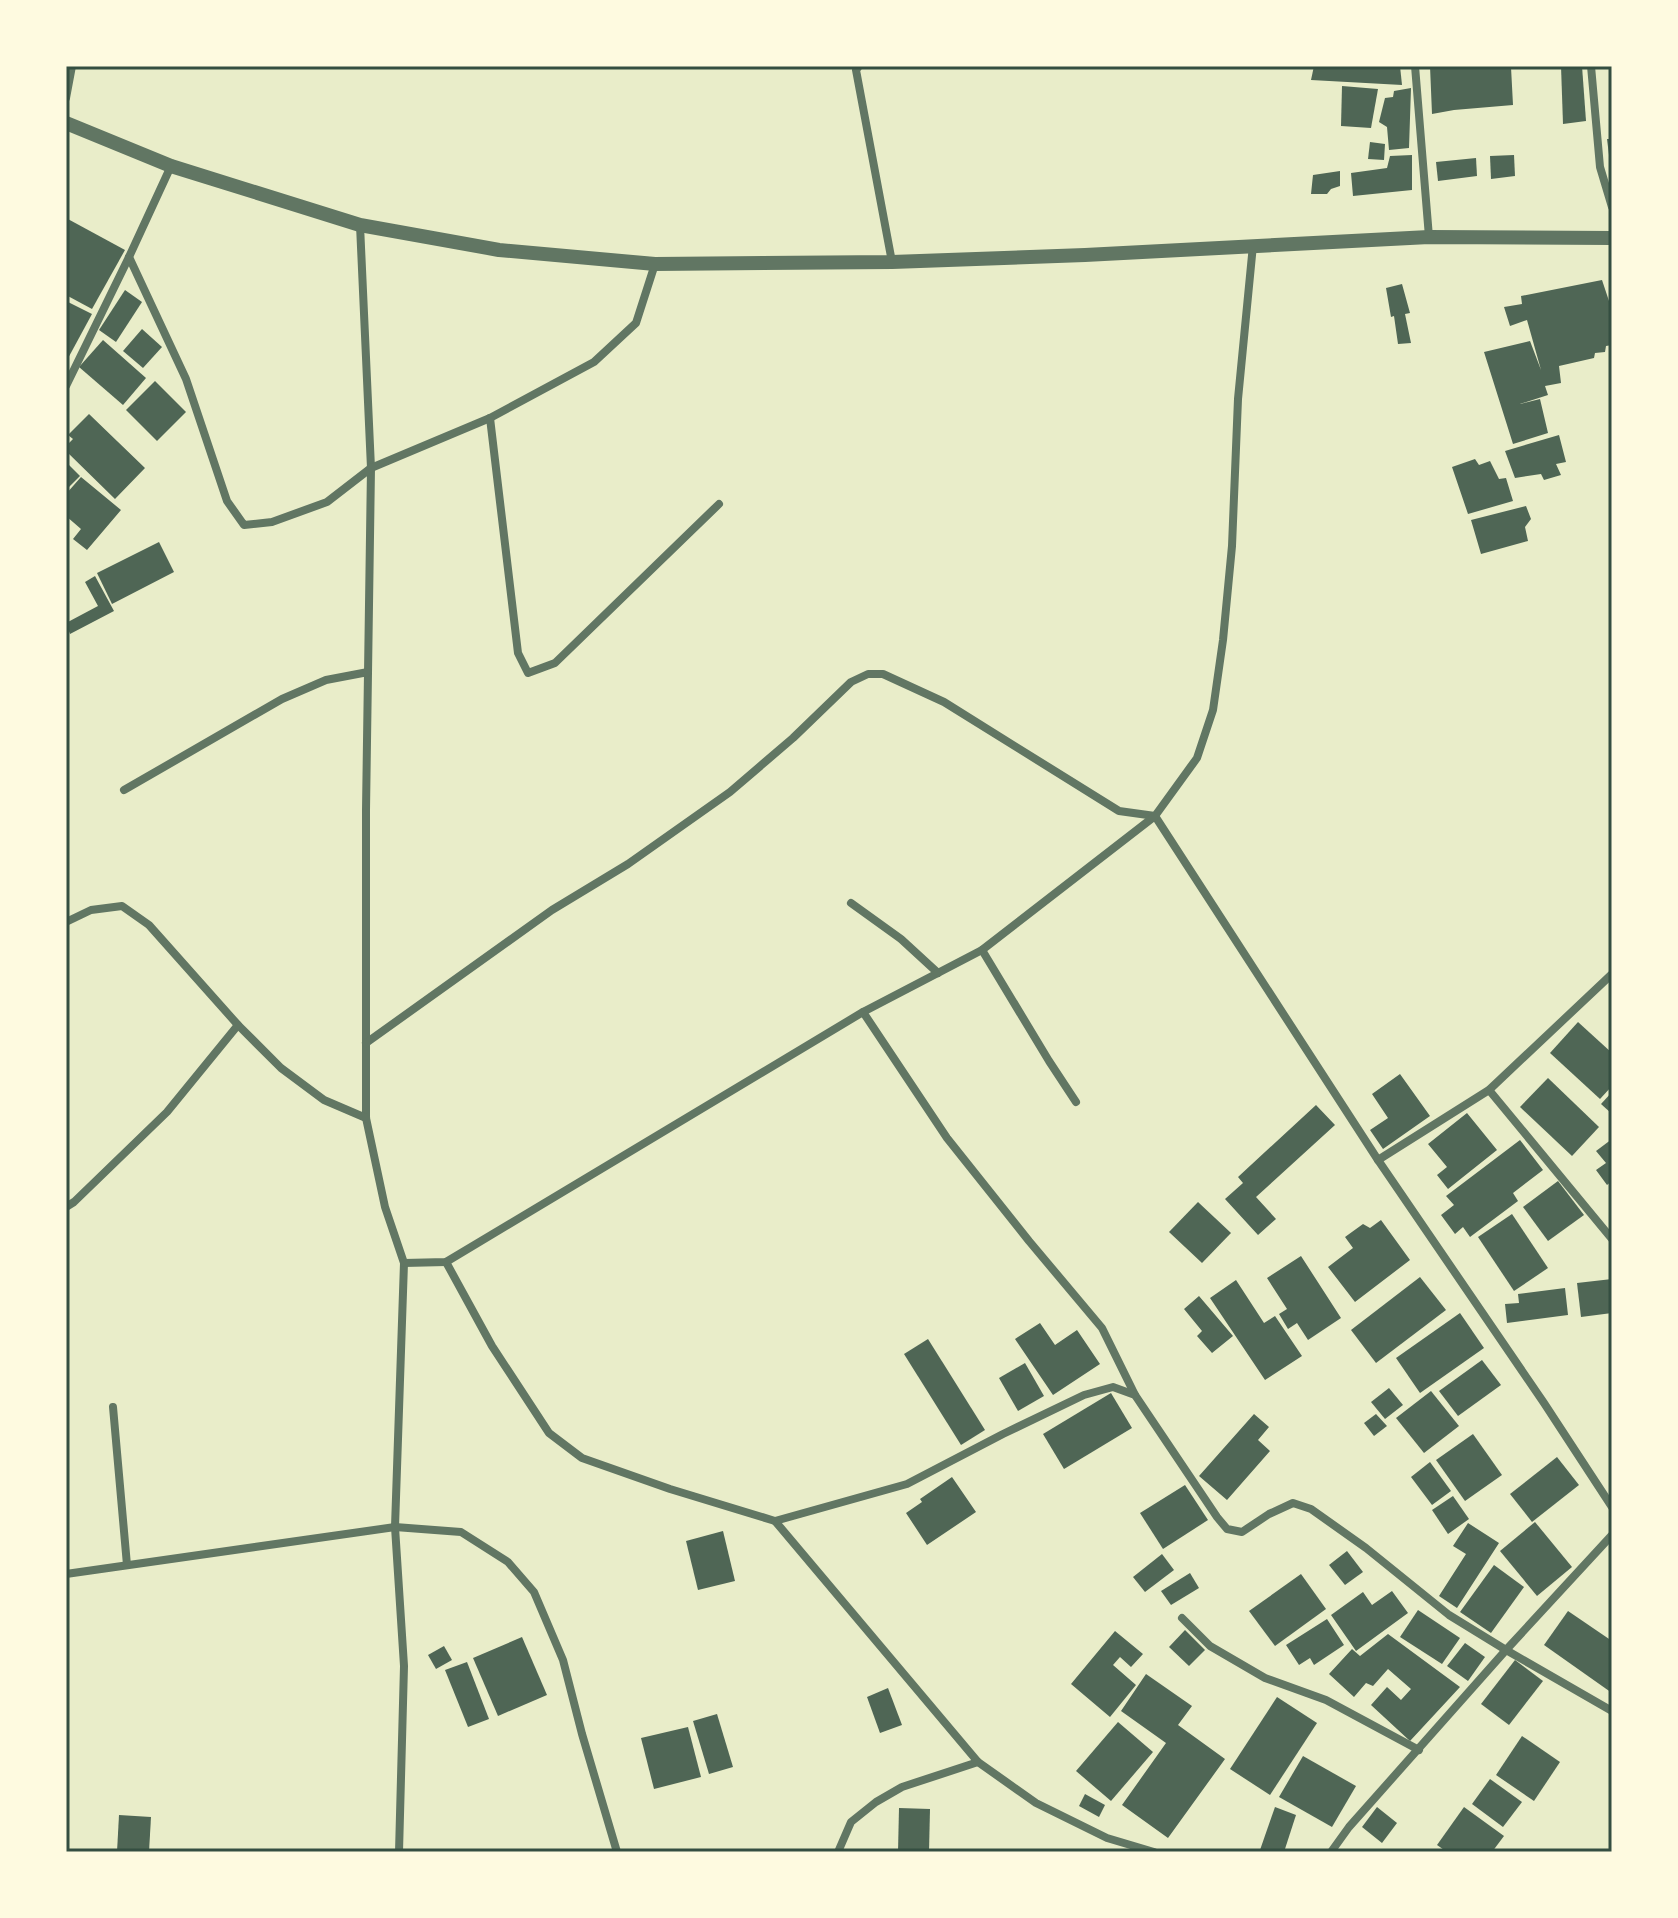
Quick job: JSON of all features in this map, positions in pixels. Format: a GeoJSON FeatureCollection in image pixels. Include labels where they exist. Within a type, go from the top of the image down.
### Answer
{"type":"FeatureCollection","features":[{"type":"Feature","properties":{"kind":"street"},"geometry":{"type":"LineString","coordinates":[[66,98],[72,66]]}},
{"type":"Feature","properties":{"kind":"street"},"geometry":{"type":"LineString","coordinates":[[859,66],[856,70],[892,262]]}},
{"type":"Feature","properties":{"kind":"street"},"geometry":{"type":"LineString","coordinates":[[1415,66],[1429,237]]}},
{"type":"Feature","properties":{"kind":"street"},"geometry":{"type":"LineString","coordinates":[[1591,66],[1600,167],[1612,207]]}},
{"type":"Feature","properties":{"kind":"street"},"geometry":{"type":"LineString","coordinates":[[66,123],[171,166],[360,225],[499,250],[655,264],[892,262],[1429,237],[1612,238]]}},
{"type":"Feature","properties":{"kind":"street"},"geometry":{"type":"LineString","coordinates":[[66,386],[171,166]]}},
{"type":"Feature","properties":{"kind":"street"},"geometry":{"type":"LineString","coordinates":[[360,225],[371,468],[366,1118],[385,1207],[404,1263],[395,1527],[404,1666],[399,1852]]}},
{"type":"Feature","properties":{"kind":"street"},"geometry":{"type":"LineString","coordinates":[[404,1263],[446,1262],[863,1012],[982,950],[1155,816],[1197,758],[1213,710],[1232,546],[1238,399],[1253,245]]}},
{"type":"Feature","properties":{"kind":"street"},"geometry":{"type":"LineString","coordinates":[[129,257],[186,379],[227,501],[244,525],[272,522],[327,502],[371,468],[490,418],[594,362],[636,323],[655,264]]}},
{"type":"Feature","properties":{"kind":"street"},"geometry":{"type":"LineString","coordinates":[[490,418],[518,653],[528,673],[555,663],[719,504]]}},
{"type":"Feature","properties":{"kind":"street"},"geometry":{"type":"LineString","coordinates":[[124,790],[282,699],[326,680],[368,672]]}},
{"type":"Feature","properties":{"kind":"street"},"geometry":{"type":"LineString","coordinates":[[366,1043],[552,910],[628,864],[730,792],[793,738],[851,682],[868,674],[883,674],[944,702],[1119,811],[1155,816],[1378,1160],[1612,1507]]}},
{"type":"Feature","properties":{"kind":"street"},"geometry":{"type":"LineString","coordinates":[[851,903],[901,939],[938,973]]}},
{"type":"Feature","properties":{"kind":"street"},"geometry":{"type":"LineString","coordinates":[[66,922],[91,910],[122,906],[149,925],[238,1025],[281,1068],[324,1100],[366,1118]]}},
{"type":"Feature","properties":{"kind":"street"},"geometry":{"type":"LineString","coordinates":[[982,950],[1076,1102]]}},
{"type":"Feature","properties":{"kind":"street"},"geometry":{"type":"LineString","coordinates":[[1378,1160],[1489,1090],[1612,974]]}},
{"type":"Feature","properties":{"kind":"street"},"geometry":{"type":"LineString","coordinates":[[863,1012],[947,1138],[1102,1328],[1135,1395],[1227,1529],[1242,1532],[1293,1503],[1311,1509],[1366,1548],[1449,1615],[1612,1711]]}},
{"type":"Feature","properties":{"kind":"street"},"geometry":{"type":"LineString","coordinates":[[66,1207],[167,1112],[238,1025]]}},
{"type":"Feature","properties":{"kind":"street"},"geometry":{"type":"LineString","coordinates":[[1489,1090],[1612,1239]]}},
{"type":"Feature","properties":{"kind":"street"},"geometry":{"type":"LineString","coordinates":[[446,1262],[492,1346],[549,1433],[582,1458],[775,1521],[907,1484],[1084,1395],[1113,1387],[1135,1395]]}},
{"type":"Feature","properties":{"kind":"street"},"geometry":{"type":"LineString","coordinates":[[113,1407],[127,1565]]}},
{"type":"Feature","properties":{"kind":"street"},"geometry":{"type":"LineString","coordinates":[[775,1521],[978,1762],[1036,1803],[1107,1838],[1154,1852]]}},
{"type":"Feature","properties":{"kind":"street"},"geometry":{"type":"LineString","coordinates":[[66,1574],[395,1527],[461,1532],[508,1562],[534,1592],[563,1660],[617,1852]]}},
{"type":"Feature","properties":{"kind":"street"},"geometry":{"type":"LineString","coordinates":[[1331,1852],[1506,1650],[1612,1535]]}},
{"type":"Feature","properties":{"kind":"street"},"geometry":{"type":"LineString","coordinates":[[1182,1618],[1210,1646],[1265,1678],[1326,1700],[1419,1750]]}},
{"type":"Feature","properties":{"kind":"street"},"geometry":{"type":"LineString","coordinates":[[838,1852],[851,1822],[876,1802],[902,1787],[978,1762]]}},
{"type":"Feature","properties":{"kind":"building"},"geometry":{"type":"Polygon","coordinates":[[[1314,66],[1400,66],[1402,85],[1311,80],[1314,66]]]}},
{"type":"Feature","properties":{"kind":"building"},"geometry":{"type":"Polygon","coordinates":[[[1430,66],[1511,67],[1513,105],[1432,114],[1430,66]]]}},
{"type":"Feature","properties":{"kind":"building"},"geometry":{"type":"Polygon","coordinates":[[[1561,66],[1582,66],[1586,121],[1563,124],[1561,66]]]}},
{"type":"Feature","properties":{"kind":"building"},"geometry":{"type":"Polygon","coordinates":[[[1342,86],[1378,89],[1371,128],[1341,126],[1342,86]]]}},
{"type":"Feature","properties":{"kind":"building"},"geometry":{"type":"Polygon","coordinates":[[[1411,88],[1409,148],[1389,150],[1387,127],[1379,122],[1385,98],[1393,97],[1394,91],[1411,88]]]}},
{"type":"Feature","properties":{"kind":"building"},"geometry":{"type":"Polygon","coordinates":[[[1607,139],[1612,139],[1612,163],[1610,163],[1607,139]]]}},
{"type":"Feature","properties":{"kind":"building"},"geometry":{"type":"Polygon","coordinates":[[[1370,142],[1385,144],[1384,160],[1368,159],[1370,142]]]}},
{"type":"Feature","properties":{"kind":"building"},"geometry":{"type":"Polygon","coordinates":[[[1412,155],[1412,190],[1353,196],[1351,173],[1387,168],[1390,156],[1412,155]]]}},
{"type":"Feature","properties":{"kind":"building"},"geometry":{"type":"Polygon","coordinates":[[[1514,155],[1515,176],[1491,179],[1490,156],[1514,155]]]}},
{"type":"Feature","properties":{"kind":"building"},"geometry":{"type":"Polygon","coordinates":[[[1476,158],[1477,176],[1438,181],[1436,162],[1476,158]]]}},
{"type":"Feature","properties":{"kind":"building"},"geometry":{"type":"Polygon","coordinates":[[[1340,171],[1340,186],[1327,194],[1311,194],[1313,175],[1340,171]]]}},
{"type":"Feature","properties":{"kind":"building"},"geometry":{"type":"Polygon","coordinates":[[[66,218],[125,250],[92,309],[66,295],[66,218]]]}},
{"type":"Feature","properties":{"kind":"building"},"geometry":{"type":"Polygon","coordinates":[[[1602,280],[1612,310],[1612,345],[1606,346],[1605,352],[1595,353],[1594,358],[1559,366],[1561,383],[1545,386],[1548,395],[1520,404],[1540,399],[1548,433],[1513,444],[1484,352],[1530,341],[1541,370],[1527,320],[1510,326],[1504,307],[1522,304],[1521,296],[1602,280]]]}},
{"type":"Feature","properties":{"kind":"building"},"geometry":{"type":"Polygon","coordinates":[[[1402,284],[1410,313],[1405,314],[1411,343],[1398,344],[1386,288],[1402,284]]]}},
{"type":"Feature","properties":{"kind":"building"},"geometry":{"type":"Polygon","coordinates":[[[125,290],[142,302],[116,342],[99,330],[125,290]]]}},
{"type":"Feature","properties":{"kind":"building"},"geometry":{"type":"Polygon","coordinates":[[[68,302],[92,314],[66,362],[66,306],[68,302]]]}},
{"type":"Feature","properties":{"kind":"building"},"geometry":{"type":"Polygon","coordinates":[[[142,329],[162,347],[143,368],[123,351],[142,329]]]}},
{"type":"Feature","properties":{"kind":"building"},"geometry":{"type":"Polygon","coordinates":[[[103,340],[146,378],[123,405],[79,367],[103,340]]]}},
{"type":"Feature","properties":{"kind":"building"},"geometry":{"type":"Polygon","coordinates":[[[155,381],[186,412],[157,441],[126,410],[155,381]]]}},
{"type":"Feature","properties":{"kind":"building"},"geometry":{"type":"Polygon","coordinates":[[[89,414],[145,468],[115,499],[66,451],[66,446],[73,439],[68,435],[89,414]]]}},
{"type":"Feature","properties":{"kind":"building"},"geometry":{"type":"Polygon","coordinates":[[[1559,435],[1566,462],[1556,464],[1561,475],[1544,480],[1541,474],[1515,478],[1505,451],[1559,435]]]}},
{"type":"Feature","properties":{"kind":"building"},"geometry":{"type":"Polygon","coordinates":[[[1475,459],[1479,465],[1490,461],[1499,479],[1506,478],[1513,501],[1468,514],[1452,467],[1475,459]]]}},
{"type":"Feature","properties":{"kind":"building"},"geometry":{"type":"Polygon","coordinates":[[[66,462],[80,476],[66,490],[66,462]]]}},
{"type":"Feature","properties":{"kind":"building"},"geometry":{"type":"Polygon","coordinates":[[[81,477],[121,510],[87,550],[73,539],[81,529],[66,516],[66,494],[81,477]]]}},
{"type":"Feature","properties":{"kind":"building"},"geometry":{"type":"Polygon","coordinates":[[[1526,506],[1531,519],[1525,527],[1528,541],[1481,554],[1471,520],[1526,506]]]}},
{"type":"Feature","properties":{"kind":"building"},"geometry":{"type":"Polygon","coordinates":[[[159,542],[174,572],[112,604],[97,573],[159,542]]]}},
{"type":"Feature","properties":{"kind":"building"},"geometry":{"type":"Polygon","coordinates":[[[95,576],[114,611],[70,634],[66,623],[98,606],[85,582],[95,576]]]}},
{"type":"Feature","properties":{"kind":"building"},"geometry":{"type":"Polygon","coordinates":[[[1578,1022],[1612,1053],[1612,1086],[1600,1099],[1550,1053],[1578,1022]]]}},
{"type":"Feature","properties":{"kind":"building"},"geometry":{"type":"Polygon","coordinates":[[[1400,1074],[1430,1116],[1383,1149],[1370,1130],[1388,1118],[1372,1094],[1400,1074]]]}},
{"type":"Feature","properties":{"kind":"building"},"geometry":{"type":"Polygon","coordinates":[[[1548,1078],[1599,1127],[1572,1156],[1520,1107],[1548,1078]]]}},
{"type":"Feature","properties":{"kind":"building"},"geometry":{"type":"Polygon","coordinates":[[[1612,1092],[1612,1114],[1601,1104],[1612,1092]]]}},
{"type":"Feature","properties":{"kind":"building"},"geometry":{"type":"Polygon","coordinates":[[[1316,1105],[1335,1125],[1256,1197],[1276,1219],[1258,1235],[1225,1199],[1243,1183],[1238,1177],[1316,1105]]]}},
{"type":"Feature","properties":{"kind":"building"},"geometry":{"type":"Polygon","coordinates":[[[1467,1113],[1497,1150],[1448,1189],[1437,1175],[1447,1167],[1428,1144],[1467,1113]]]}},
{"type":"Feature","properties":{"kind":"building"},"geometry":{"type":"Polygon","coordinates":[[[1612,1139],[1612,1181],[1607,1185],[1596,1170],[1606,1163],[1596,1151],[1612,1139]]]}},
{"type":"Feature","properties":{"kind":"building"},"geometry":{"type":"Polygon","coordinates":[[[1520,1140],[1543,1170],[1513,1193],[1518,1201],[1470,1237],[1463,1227],[1455,1234],[1441,1215],[1454,1205],[1446,1196],[1520,1140]]]}},
{"type":"Feature","properties":{"kind":"building"},"geometry":{"type":"Polygon","coordinates":[[[1558,1181],[1584,1215],[1548,1241],[1523,1207],[1558,1181]]]}},
{"type":"Feature","properties":{"kind":"building"},"geometry":{"type":"Polygon","coordinates":[[[1198,1202],[1231,1233],[1202,1263],[1169,1232],[1198,1202]]]}},
{"type":"Feature","properties":{"kind":"building"},"geometry":{"type":"Polygon","coordinates":[[[1512,1214],[1548,1268],[1514,1291],[1478,1237],[1512,1214]]]}},
{"type":"Feature","properties":{"kind":"building"},"geometry":{"type":"Polygon","coordinates":[[[1381,1220],[1410,1260],[1355,1302],[1328,1267],[1353,1248],[1345,1237],[1363,1224],[1370,1228],[1381,1220]]]}},
{"type":"Feature","properties":{"kind":"building"},"geometry":{"type":"Polygon","coordinates":[[[1301,1256],[1341,1318],[1308,1340],[1297,1323],[1288,1329],[1279,1314],[1287,1309],[1267,1278],[1301,1256]]]}},
{"type":"Feature","properties":{"kind":"building"},"geometry":{"type":"Polygon","coordinates":[[[1420,1277],[1446,1310],[1376,1363],[1351,1330],[1420,1277]]]}},
{"type":"Feature","properties":{"kind":"building"},"geometry":{"type":"Polygon","coordinates":[[[1612,1279],[1612,1313],[1581,1317],[1577,1283],[1612,1279]]]}},
{"type":"Feature","properties":{"kind":"building"},"geometry":{"type":"Polygon","coordinates":[[[1236,1280],[1264,1323],[1275,1316],[1302,1356],[1265,1380],[1210,1298],[1236,1280]]]}},
{"type":"Feature","properties":{"kind":"building"},"geometry":{"type":"Polygon","coordinates":[[[1565,1288],[1568,1315],[1507,1323],[1505,1304],[1519,1303],[1518,1294],[1565,1288]]]}},
{"type":"Feature","properties":{"kind":"building"},"geometry":{"type":"Polygon","coordinates":[[[1199,1296],[1233,1336],[1212,1353],[1197,1336],[1202,1331],[1184,1309],[1199,1296]]]}},
{"type":"Feature","properties":{"kind":"building"},"geometry":{"type":"Polygon","coordinates":[[[1460,1313],[1484,1348],[1420,1393],[1396,1358],[1460,1313]]]}},
{"type":"Feature","properties":{"kind":"building"},"geometry":{"type":"Polygon","coordinates":[[[1040,1323],[1055,1345],[1077,1330],[1100,1364],[1053,1395],[1015,1339],[1040,1323]]]}},
{"type":"Feature","properties":{"kind":"building"},"geometry":{"type":"Polygon","coordinates":[[[928,1339],[985,1430],[961,1445],[904,1354],[928,1339]]]}},
{"type":"Feature","properties":{"kind":"building"},"geometry":{"type":"Polygon","coordinates":[[[1482,1360],[1501,1385],[1458,1416],[1439,1391],[1482,1360]]]}},
{"type":"Feature","properties":{"kind":"building"},"geometry":{"type":"Polygon","coordinates":[[[1025,1363],[1044,1396],[1018,1411],[999,1378],[1025,1363]]]}},
{"type":"Feature","properties":{"kind":"building"},"geometry":{"type":"Polygon","coordinates":[[[1389,1388],[1403,1405],[1385,1419],[1371,1402],[1389,1388]]]}},
{"type":"Feature","properties":{"kind":"building"},"geometry":{"type":"Polygon","coordinates":[[[1431,1391],[1459,1426],[1424,1453],[1396,1418],[1431,1391]]]}},
{"type":"Feature","properties":{"kind":"building"},"geometry":{"type":"Polygon","coordinates":[[[1111,1393],[1132,1428],[1064,1469],[1043,1434],[1111,1393]]]}},
{"type":"Feature","properties":{"kind":"building"},"geometry":{"type":"Polygon","coordinates":[[[1254,1414],[1269,1427],[1258,1440],[1270,1451],[1227,1500],[1199,1476],[1254,1414]]]}},
{"type":"Feature","properties":{"kind":"building"},"geometry":{"type":"Polygon","coordinates":[[[1376,1414],[1387,1426],[1374,1436],[1364,1423],[1376,1414]]]}},
{"type":"Feature","properties":{"kind":"building"},"geometry":{"type":"Polygon","coordinates":[[[1473,1434],[1502,1475],[1465,1501],[1436,1460],[1473,1434]]]}},
{"type":"Feature","properties":{"kind":"building"},"geometry":{"type":"Polygon","coordinates":[[[1557,1457],[1579,1485],[1532,1522],[1510,1494],[1557,1457]]]}},
{"type":"Feature","properties":{"kind":"building"},"geometry":{"type":"Polygon","coordinates":[[[1430,1462],[1451,1491],[1432,1505],[1411,1477],[1430,1462]]]}},
{"type":"Feature","properties":{"kind":"building"},"geometry":{"type":"Polygon","coordinates":[[[952,1477],[976,1512],[927,1545],[906,1513],[952,1477]]]}},
{"type":"Feature","properties":{"kind":"building"},"geometry":{"type":"Polygon","coordinates":[[[1185,1485],[1208,1520],[1163,1549],[1140,1513],[1185,1485]]]}},
{"type":"Feature","properties":{"kind":"building"},"geometry":{"type":"Polygon","coordinates":[[[1453,1496],[1469,1519],[1448,1534],[1432,1510],[1453,1496]]]}},
{"type":"Feature","properties":{"kind":"building"},"geometry":{"type":"Polygon","coordinates":[[[1535,1522],[1572,1567],[1537,1596],[1500,1551],[1535,1522]]]}},
{"type":"Feature","properties":{"kind":"building"},"geometry":{"type":"Polygon","coordinates":[[[1468,1523],[1499,1543],[1457,1608],[1439,1596],[1466,1554],[1453,1546],[1468,1523]]]}},
{"type":"Feature","properties":{"kind":"building"},"geometry":{"type":"Polygon","coordinates":[[[723,1531],[735,1581],[698,1590],[686,1541],[723,1531]]]}},
{"type":"Feature","properties":{"kind":"building"},"geometry":{"type":"Polygon","coordinates":[[[1347,1551],[1363,1572],[1345,1585],[1329,1565],[1347,1551]]]}},
{"type":"Feature","properties":{"kind":"building"},"geometry":{"type":"Polygon","coordinates":[[[1162,1554],[1174,1570],[1145,1592],[1133,1577],[1162,1554]]]}},
{"type":"Feature","properties":{"kind":"building"},"geometry":{"type":"Polygon","coordinates":[[[1494,1565],[1524,1587],[1491,1633],[1460,1612],[1494,1565]]]}},
{"type":"Feature","properties":{"kind":"building"},"geometry":{"type":"Polygon","coordinates":[[[1190,1573],[1199,1588],[1171,1605],[1161,1591],[1190,1573]]]}},
{"type":"Feature","properties":{"kind":"building"},"geometry":{"type":"Polygon","coordinates":[[[1301,1574],[1326,1609],[1275,1646],[1249,1611],[1301,1574]]]}},
{"type":"Feature","properties":{"kind":"building"},"geometry":{"type":"Polygon","coordinates":[[[1392,1591],[1408,1613],[1356,1651],[1331,1615],[1363,1592],[1372,1605],[1392,1591]]]}},
{"type":"Feature","properties":{"kind":"building"},"geometry":{"type":"Polygon","coordinates":[[[1418,1610],[1460,1638],[1442,1664],[1400,1637],[1418,1610]]]}},
{"type":"Feature","properties":{"kind":"building"},"geometry":{"type":"Polygon","coordinates":[[[1568,1611],[1612,1641],[1612,1693],[1544,1645],[1568,1611]]]}},
{"type":"Feature","properties":{"kind":"building"},"geometry":{"type":"Polygon","coordinates":[[[1327,1619],[1344,1645],[1314,1665],[1310,1658],[1299,1665],[1286,1645],[1327,1619]]]}},
{"type":"Feature","properties":{"kind":"building"},"geometry":{"type":"Polygon","coordinates":[[[1185,1630],[1205,1650],[1189,1666],[1169,1647],[1185,1630]]]}},
{"type":"Feature","properties":{"kind":"building"},"geometry":{"type":"Polygon","coordinates":[[[1115,1631],[1143,1654],[1131,1667],[1120,1657],[1113,1665],[1136,1685],[1110,1717],[1071,1684],[1115,1631]]]}},
{"type":"Feature","properties":{"kind":"building"},"geometry":{"type":"Polygon","coordinates":[[[1388,1634],[1460,1687],[1410,1741],[1371,1705],[1387,1687],[1401,1700],[1411,1689],[1388,1669],[1373,1686],[1366,1683],[1354,1697],[1329,1674],[1352,1649],[1360,1656],[1388,1634]]]}},
{"type":"Feature","properties":{"kind":"building"},"geometry":{"type":"Polygon","coordinates":[[[522,1637],[547,1695],[498,1716],[473,1658],[522,1637]]]}},
{"type":"Feature","properties":{"kind":"building"},"geometry":{"type":"Polygon","coordinates":[[[1465,1643],[1485,1657],[1468,1681],[1447,1666],[1465,1643]]]}},
{"type":"Feature","properties":{"kind":"building"},"geometry":{"type":"Polygon","coordinates":[[[444,1646],[452,1660],[436,1669],[428,1655],[444,1646]]]}},
{"type":"Feature","properties":{"kind":"building"},"geometry":{"type":"Polygon","coordinates":[[[1515,1660],[1543,1681],[1509,1725],[1481,1704],[1515,1660]]]}},
{"type":"Feature","properties":{"kind":"building"},"geometry":{"type":"Polygon","coordinates":[[[467,1662],[489,1719],[468,1727],[445,1670],[467,1662]]]}},
{"type":"Feature","properties":{"kind":"building"},"geometry":{"type":"Polygon","coordinates":[[[1146,1674],[1192,1706],[1178,1725],[1225,1759],[1168,1838],[1122,1805],[1166,1743],[1121,1711],[1146,1674]]]}},
{"type":"Feature","properties":{"kind":"building"},"geometry":{"type":"Polygon","coordinates":[[[888,1688],[902,1725],[880,1733],[867,1697],[888,1688]]]}},
{"type":"Feature","properties":{"kind":"building"},"geometry":{"type":"Polygon","coordinates":[[[1277,1697],[1317,1723],[1270,1795],[1230,1769],[1277,1697]]]}},
{"type":"Feature","properties":{"kind":"building"},"geometry":{"type":"Polygon","coordinates":[[[717,1714],[733,1767],[709,1774],[693,1721],[717,1714]]]}},
{"type":"Feature","properties":{"kind":"building"},"geometry":{"type":"Polygon","coordinates":[[[1118,1722],[1153,1752],[1111,1801],[1076,1771],[1118,1722]]]}},
{"type":"Feature","properties":{"kind":"building"},"geometry":{"type":"Polygon","coordinates":[[[688,1727],[701,1777],[654,1789],[641,1738],[688,1727]]]}},
{"type":"Feature","properties":{"kind":"building"},"geometry":{"type":"Polygon","coordinates":[[[1522,1736],[1560,1762],[1534,1801],[1496,1775],[1522,1736]]]}},
{"type":"Feature","properties":{"kind":"building"},"geometry":{"type":"Polygon","coordinates":[[[1303,1756],[1356,1786],[1332,1827],[1279,1797],[1303,1756]]]}},
{"type":"Feature","properties":{"kind":"building"},"geometry":{"type":"Polygon","coordinates":[[[1490,1779],[1522,1802],[1503,1827],[1472,1804],[1490,1779]]]}},
{"type":"Feature","properties":{"kind":"building"},"geometry":{"type":"Polygon","coordinates":[[[1085,1794],[1105,1805],[1099,1817],[1079,1806],[1085,1794]]]}},
{"type":"Feature","properties":{"kind":"building"},"geometry":{"type":"Polygon","coordinates":[[[1275,1807],[1296,1815],[1284,1852],[1266,1852],[1260,1850],[1275,1807]]]}},
{"type":"Feature","properties":{"kind":"building"},"geometry":{"type":"Polygon","coordinates":[[[1377,1807],[1397,1823],[1382,1843],[1362,1827],[1377,1807]]]}},
{"type":"Feature","properties":{"kind":"building"},"geometry":{"type":"Polygon","coordinates":[[[1464,1807],[1504,1836],[1492,1852],[1447,1852],[1437,1845],[1464,1807]]]}},
{"type":"Feature","properties":{"kind":"building"},"geometry":{"type":"Polygon","coordinates":[[[899,1808],[930,1809],[929,1852],[898,1852],[899,1808]]]}},
{"type":"Feature","properties":{"kind":"building"},"geometry":{"type":"Polygon","coordinates":[[[119,1815],[151,1817],[149,1852],[117,1852],[119,1815]]]}}]}
